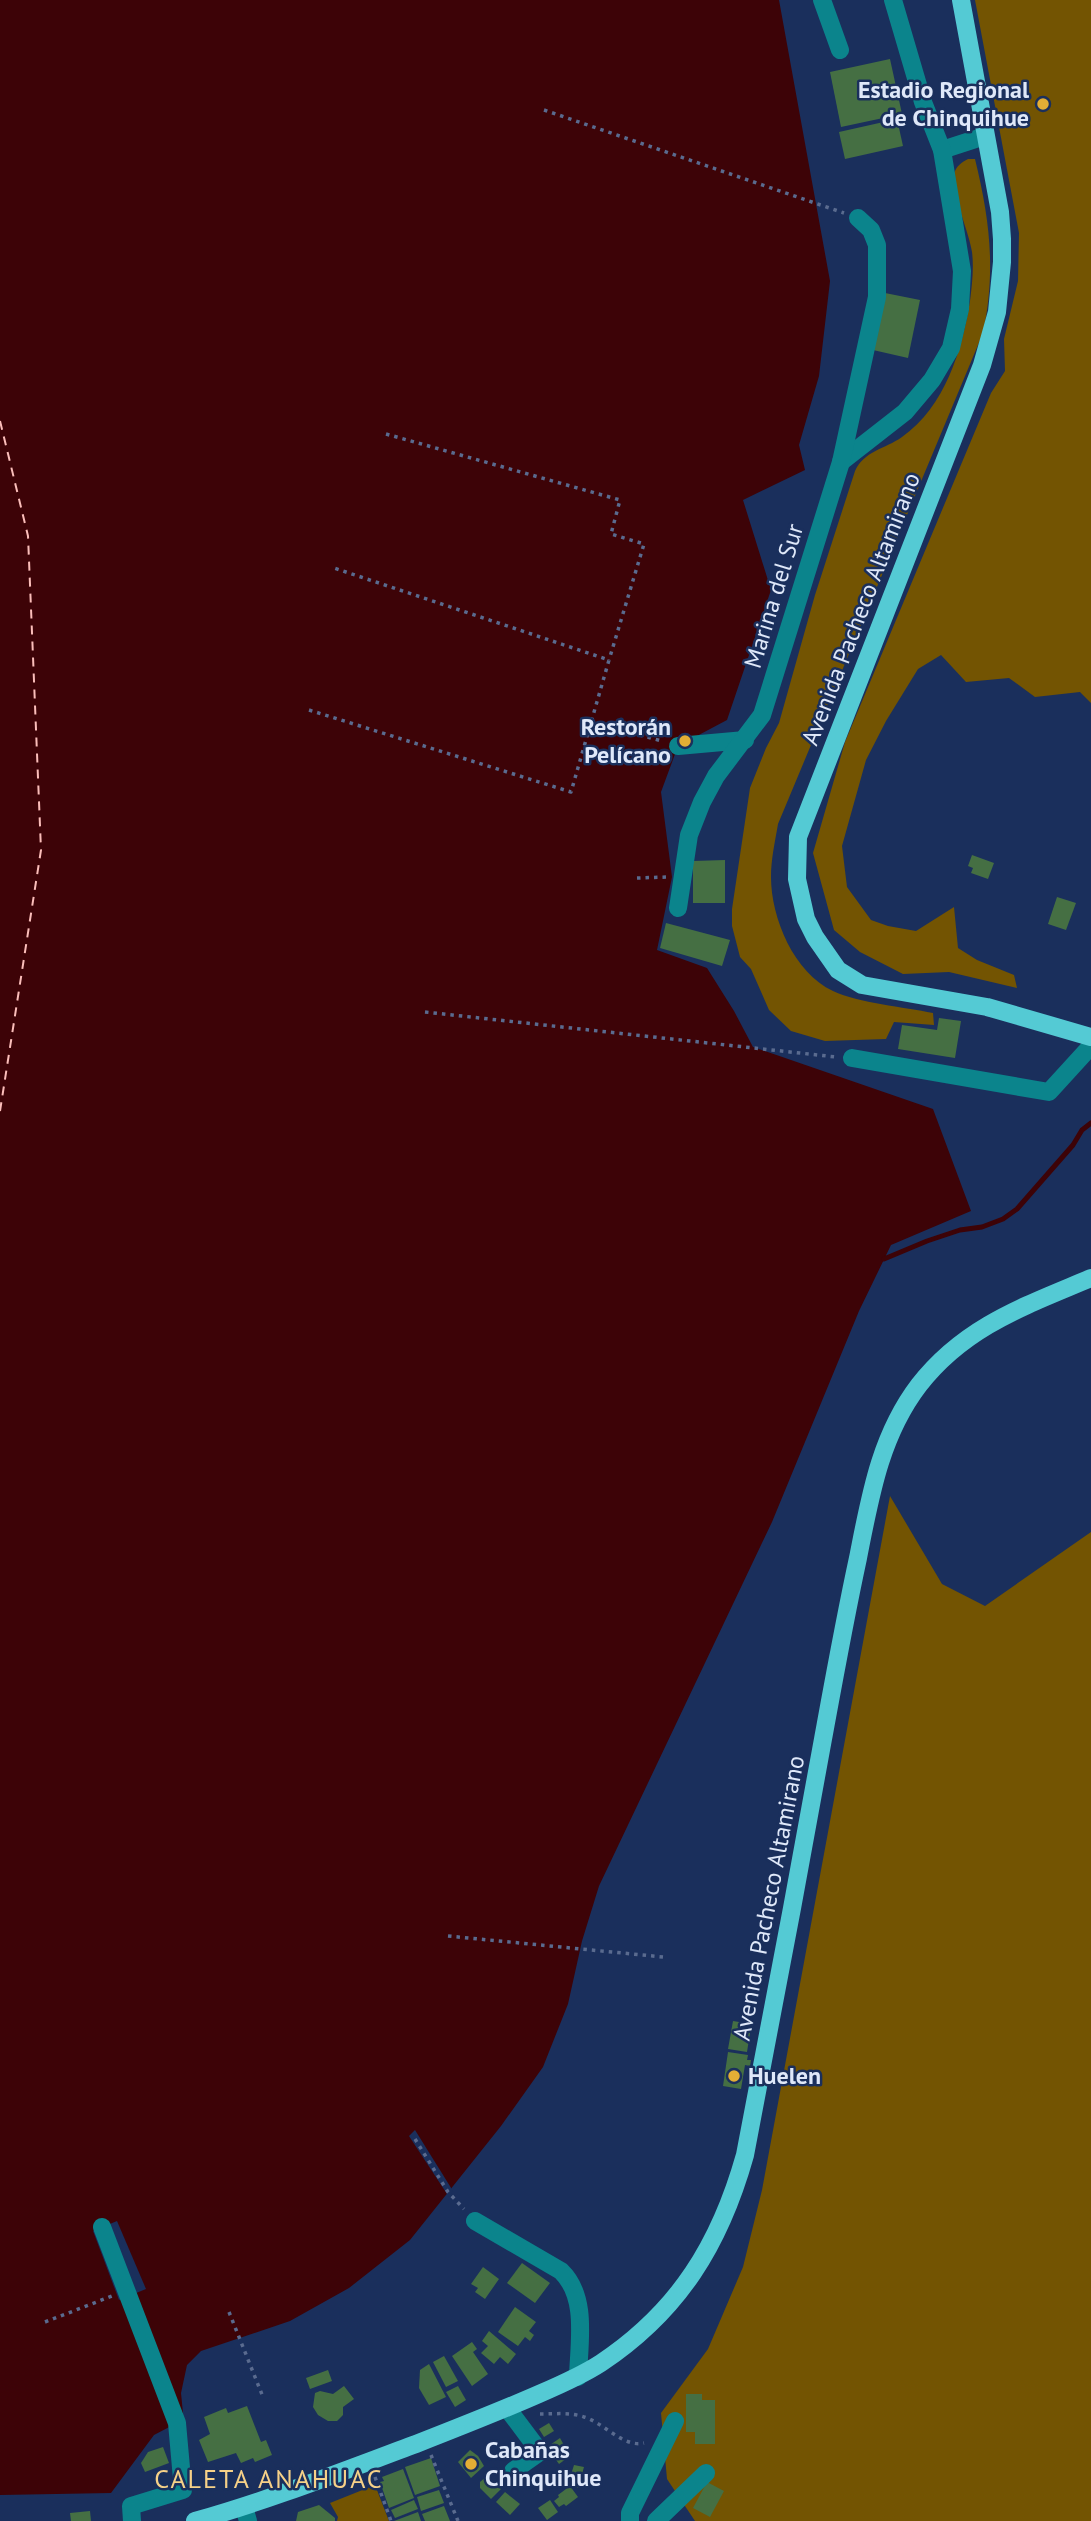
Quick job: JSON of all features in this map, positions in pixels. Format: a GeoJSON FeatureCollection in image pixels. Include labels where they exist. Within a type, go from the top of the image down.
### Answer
{"type":"FeatureCollection","features":[{"type":"Feature","properties":{"kind":"main road","name":"Avenida Pacheco Altamirano"},"geometry":{"type":"LineString","coordinates":[[961,0],[1000,212],[1000,285],[982,365],[798,838],[797,879],[806,919],[815,937],[838,970],[862,985],[987,1007],[1091,1037]]}},
{"type":"Feature","properties":{"kind":"main road","name":"Avenida Pacheco Altamirano"},"geometry":{"type":"LineString","coordinates":[[195,2521],[246,2514],[369,2461],[509,2412],[578,2377],[632,2339],[671,2301],[710,2247],[732,2202],[745,2155],[852,1586],[876,1470],[889,1436],[905,1404],[918,1386],[933,1368],[967,1337],[1007,1313],[1091,1278]]}},
{"type":"Feature","properties":{"kind":"lane"},"geometry":{"type":"LineString","coordinates":[[822,0],[840,50]]}},
{"type":"Feature","properties":{"kind":"lane"},"geometry":{"type":"LineString","coordinates":[[841,462],[905,412],[932,380],[951,348],[960,309],[962,271],[942,150],[923,102],[893,0]]}},
{"type":"Feature","properties":{"kind":"lane"},"geometry":{"type":"LineString","coordinates":[[942,150],[985,136]]}},
{"type":"Feature","properties":{"kind":"lane","name":"Marina del Sur"},"geometry":{"type":"LineString","coordinates":[[678,908],[689,835],[716,776],[762,715],[841,462],[870,336],[879,274],[875,237],[858,218]]}},
{"type":"Feature","properties":{"kind":"lane"},"geometry":{"type":"LineString","coordinates":[[678,746],[745,740]]}},
{"type":"Feature","properties":{"kind":"lane"},"geometry":{"type":"LineString","coordinates":[[852,1058],[1049,1092],[1091,1046]]}},
{"type":"Feature","properties":{"kind":"lane"},"geometry":{"type":"LineString","coordinates":[[475,2221],[561,2271],[571,2281],[578,2297],[578,2377]]}},
{"type":"Feature","properties":{"kind":"lane"},"geometry":{"type":"LineString","coordinates":[[102,2227],[177,2423],[183,2490],[131,2506],[132,2521]]}},
{"type":"Feature","properties":{"kind":"lane"},"geometry":{"type":"LineString","coordinates":[[509,2412],[540,2452],[513,2470]]}},
{"type":"Feature","properties":{"kind":"lane"},"geometry":{"type":"LineString","coordinates":[[629,2521],[630,2513],[675,2421]]}},
{"type":"Feature","properties":{"kind":"lane"},"geometry":{"type":"LineString","coordinates":[[656,2521],[706,2473]]}},
{"type":"Feature","properties":{"kind":"path"},"geometry":{"type":"LineString","coordinates":[[544,110],[858,218]]}},
{"type":"Feature","properties":{"kind":"path"},"geometry":{"type":"LineString","coordinates":[[309,710],[571,792],[644,544],[611,534],[620,500],[386,434]]}},
{"type":"Feature","properties":{"kind":"path"},"geometry":{"type":"LineString","coordinates":[[331,567],[609,660]]}},
{"type":"Feature","properties":{"kind":"path"},"geometry":{"type":"LineString","coordinates":[[590,722],[678,746]]}},
{"type":"Feature","properties":{"kind":"path"},"geometry":{"type":"LineString","coordinates":[[637,877],[673,877]]}},
{"type":"Feature","properties":{"kind":"path"},"geometry":{"type":"LineString","coordinates":[[425,1012],[852,1058]]}},
{"type":"Feature","properties":{"kind":"path"},"geometry":{"type":"LineString","coordinates":[[447,1936],[663,1957]]}},
{"type":"Feature","properties":{"kind":"path"},"geometry":{"type":"LineString","coordinates":[[415,2138],[448,2192],[475,2221]]}},
{"type":"Feature","properties":{"kind":"path"},"geometry":{"type":"LineString","coordinates":[[45,2322],[127,2290]]}},
{"type":"Feature","properties":{"kind":"path"},"geometry":{"type":"LineString","coordinates":[[229,2312],[263,2398]]}},
{"type":"Feature","properties":{"kind":"path"},"geometry":{"type":"LineString","coordinates":[[509,2412],[568,2413],[585,2417],[638,2445],[666,2439]]}},
{"type":"Feature","properties":{"kind":"path"},"geometry":{"type":"LineString","coordinates":[[425,2440],[458,2521]]}},
{"type":"Feature","properties":{"kind":"path"},"geometry":{"type":"LineString","coordinates":[[369,2461],[391,2521]]}},
{"type":"Feature","properties":{"kind":"shaded area"},"geometry":{"type":"Polygon","coordinates":[[[0,0],[779,0],[830,281],[819,376],[799,445],[805,470],[743,500],[771,590],[727,720],[678,746],[661,792],[672,877],[657,950],[707,968],[753,1047],[933,1109],[971,1211],[891,1245],[859,1311],[772,1522],[599,1886],[582,1941],[568,2004],[543,2067],[501,2126],[410,2240],[349,2288],[290,2321],[201,2351],[187,2365],[181,2393],[183,2413],[177,2423],[154,2435],[111,2493],[0,2495],[0,0]]]}},
{"type":"Feature","properties":{"kind":"shaded area"},"geometry":{"type":"Polygon","coordinates":[[[975,0],[1091,0],[1091,703],[1080,692],[1035,697],[1009,678],[966,682],[941,655],[918,669],[886,721],[866,760],[842,846],[847,887],[871,920],[916,931],[954,907],[958,948],[977,960],[1014,975],[1017,988],[949,972],[903,974],[860,952],[834,930],[813,853],[845,742],[991,393],[1005,371],[1004,339],[1018,281],[1019,233],[975,0]]]}},
{"type":"Feature","properties":{"kind":"shaded area"},"geometry":{"type":"Polygon","coordinates":[[[968,159],[975,159],[988,225],[990,267],[983,333],[778,824],[771,870],[775,910],[787,943],[796,958],[819,983],[833,991],[868,1002],[933,1013],[934,1025],[894,1022],[886,1039],[825,1041],[791,1031],[769,1010],[751,969],[740,957],[732,926],[732,909],[750,788],[779,723],[815,595],[855,471],[869,455],[902,437],[917,425],[940,394],[956,358],[970,301],[973,264],[970,243],[955,191],[954,174],[959,165],[968,159]]]}},
{"type":"Feature","properties":{"kind":"shaded area"},"geometry":{"type":"Polygon","coordinates":[[[890,1496],[942,1584],[985,1606],[1091,1532],[1091,2521],[695,2521],[667,2479],[661,2413],[708,2349],[743,2267],[762,2190],[890,1496]]]}},
{"type":"Feature","properties":{"kind":"shaded area"},"geometry":{"type":"Polygon","coordinates":[[[375,2485],[389,2521],[337,2521],[338,2517],[330,2503],[375,2485]]]}},
{"type":"Feature","properties":{"kind":"pier"},"geometry":{"type":"Polygon","coordinates":[[[415,2130],[453,2191],[449,2197],[409,2136],[415,2130]]]}},
{"type":"Feature","properties":{"kind":"pier"},"geometry":{"type":"Polygon","coordinates":[[[117,2221],[146,2289],[119,2300],[93,2231],[117,2221]]]}},
{"type":"Feature","properties":{"kind":"building"},"geometry":{"type":"Polygon","coordinates":[[[890,59],[902,114],[841,127],[830,72],[890,59]]]}},
{"type":"Feature","properties":{"kind":"building"},"geometry":{"type":"Polygon","coordinates":[[[897,119],[903,146],[845,159],[839,132],[897,119]]]}},
{"type":"Feature","properties":{"kind":"building"},"geometry":{"type":"Polygon","coordinates":[[[885,293],[920,300],[908,358],[873,350],[885,293]]]}},
{"type":"Feature","properties":{"kind":"building"},"geometry":{"type":"Polygon","coordinates":[[[972,855],[994,863],[988,879],[971,873],[973,868],[968,866],[972,855]]]}},
{"type":"Feature","properties":{"kind":"building"},"geometry":{"type":"Polygon","coordinates":[[[725,860],[725,903],[693,903],[693,861],[725,860]]]}},
{"type":"Feature","properties":{"kind":"building"},"geometry":{"type":"Polygon","coordinates":[[[1057,897],[1076,903],[1066,930],[1048,924],[1057,897]]]}},
{"type":"Feature","properties":{"kind":"building"},"geometry":{"type":"Polygon","coordinates":[[[666,923],[730,940],[722,966],[660,948],[666,923]]]}},
{"type":"Feature","properties":{"kind":"building"},"geometry":{"type":"Polygon","coordinates":[[[939,1018],[961,1021],[955,1058],[898,1049],[902,1025],[937,1030],[939,1018]]]}},
{"type":"Feature","properties":{"kind":"building"},"geometry":{"type":"Polygon","coordinates":[[[733,2021],[751,2027],[747,2052],[728,2049],[733,2021]]]}},
{"type":"Feature","properties":{"kind":"building","name":"Huelen"},"geometry":{"type":"Polygon","coordinates":[[[728,2052],[748,2055],[747,2060],[751,2060],[750,2066],[745,2065],[741,2089],[723,2086],[728,2052]]]}},
{"type":"Feature","properties":{"kind":"building"},"geometry":{"type":"Polygon","coordinates":[[[522,2263],[550,2283],[535,2303],[507,2283],[522,2263]]]}},
{"type":"Feature","properties":{"kind":"building"},"geometry":{"type":"Polygon","coordinates":[[[483,2267],[499,2279],[485,2299],[475,2292],[478,2288],[471,2284],[483,2267]]]}},
{"type":"Feature","properties":{"kind":"building"},"geometry":{"type":"Polygon","coordinates":[[[515,2307],[536,2322],[529,2331],[534,2335],[530,2341],[525,2337],[518,2346],[498,2332],[515,2307]]]}},
{"type":"Feature","properties":{"kind":"building"},"geometry":{"type":"Polygon","coordinates":[[[489,2331],[516,2354],[508,2364],[500,2357],[494,2364],[481,2353],[488,2346],[482,2341],[489,2331]]]}},
{"type":"Feature","properties":{"kind":"building"},"geometry":{"type":"Polygon","coordinates":[[[472,2342],[477,2349],[473,2352],[488,2374],[472,2386],[452,2356],[472,2342]]]}},
{"type":"Feature","properties":{"kind":"building"},"geometry":{"type":"Polygon","coordinates":[[[444,2356],[458,2381],[446,2387],[433,2362],[444,2356]]]}},
{"type":"Feature","properties":{"kind":"building"},"geometry":{"type":"Polygon","coordinates":[[[429,2364],[446,2397],[429,2405],[419,2388],[420,2370],[429,2364]]]}},
{"type":"Feature","properties":{"kind":"building"},"geometry":{"type":"Polygon","coordinates":[[[328,2370],[332,2381],[310,2389],[306,2378],[328,2370]]]}},
{"type":"Feature","properties":{"kind":"building"},"geometry":{"type":"Polygon","coordinates":[[[344,2386],[354,2399],[343,2407],[343,2415],[337,2421],[328,2421],[318,2415],[313,2407],[315,2393],[320,2391],[333,2394],[344,2386]]]}},
{"type":"Feature","properties":{"kind":"building"},"geometry":{"type":"Polygon","coordinates":[[[458,2386],[466,2400],[455,2407],[446,2392],[458,2386]]]}},
{"type":"Feature","properties":{"kind":"building"},"geometry":{"type":"Polygon","coordinates":[[[686,2394],[702,2394],[702,2400],[715,2400],[715,2444],[695,2444],[695,2432],[686,2432],[686,2394]]]}},
{"type":"Feature","properties":{"kind":"building"},"geometry":{"type":"Polygon","coordinates":[[[247,2406],[261,2442],[266,2440],[272,2455],[255,2462],[253,2458],[241,2463],[236,2453],[208,2462],[199,2440],[210,2434],[204,2417],[226,2408],[228,2413],[247,2406]]]}},
{"type":"Feature","properties":{"kind":"building"},"geometry":{"type":"Polygon","coordinates":[[[549,2423],[554,2431],[544,2437],[539,2429],[549,2423]]]}},
{"type":"Feature","properties":{"kind":"building"},"geometry":{"type":"Polygon","coordinates":[[[560,2438],[570,2456],[559,2464],[547,2447],[560,2438]]]}},
{"type":"Feature","properties":{"kind":"building"},"geometry":{"type":"Polygon","coordinates":[[[163,2447],[169,2463],[145,2472],[141,2463],[148,2452],[163,2447]]]}},
{"type":"Feature","properties":{"kind":"building","name":"Cabañas Chinquihue"},"geometry":{"type":"Polygon","coordinates":[[[470,2450],[484,2466],[471,2478],[458,2462],[470,2450]]]}},
{"type":"Feature","properties":{"kind":"building"},"geometry":{"type":"Polygon","coordinates":[[[431,2458],[440,2486],[415,2495],[405,2467],[431,2458]]]}},
{"type":"Feature","properties":{"kind":"building"},"geometry":{"type":"Polygon","coordinates":[[[574,2465],[584,2467],[578,2488],[568,2484],[574,2465]]]}},
{"type":"Feature","properties":{"kind":"building"},"geometry":{"type":"Polygon","coordinates":[[[403,2469],[414,2498],[389,2508],[380,2482],[384,2481],[382,2477],[403,2469]]]}},
{"type":"Feature","properties":{"kind":"building"},"geometry":{"type":"Polygon","coordinates":[[[487,2476],[501,2489],[491,2499],[480,2488],[480,2482],[487,2476]]]}},
{"type":"Feature","properties":{"kind":"building"},"geometry":{"type":"Polygon","coordinates":[[[707,2482],[724,2491],[710,2517],[693,2508],[707,2482]]]}},
{"type":"Feature","properties":{"kind":"building"},"geometry":{"type":"Polygon","coordinates":[[[570,2486],[578,2497],[566,2506],[564,2504],[559,2507],[554,2501],[570,2486]]]}},
{"type":"Feature","properties":{"kind":"building"},"geometry":{"type":"Polygon","coordinates":[[[439,2490],[444,2503],[421,2511],[417,2497],[439,2490]]]}},
{"type":"Feature","properties":{"kind":"building"},"geometry":{"type":"Polygon","coordinates":[[[505,2492],[520,2504],[510,2515],[496,2502],[505,2492]]]}},
{"type":"Feature","properties":{"kind":"building"},"geometry":{"type":"Polygon","coordinates":[[[414,2500],[418,2509],[395,2518],[391,2510],[414,2500]]]}},
{"type":"Feature","properties":{"kind":"building"},"geometry":{"type":"Polygon","coordinates":[[[550,2500],[558,2512],[547,2520],[538,2508],[550,2500]]]}},
{"type":"Feature","properties":{"kind":"building"},"geometry":{"type":"Polygon","coordinates":[[[319,2505],[335,2518],[335,2521],[296,2521],[298,2512],[319,2505]]]}},
{"type":"Feature","properties":{"kind":"building"},"geometry":{"type":"Polygon","coordinates":[[[444,2506],[450,2521],[425,2521],[422,2514],[444,2506]]]}},
{"type":"Feature","properties":{"kind":"building"},"geometry":{"type":"Polygon","coordinates":[[[90,2511],[91,2521],[71,2521],[70,2513],[90,2511]]]}},
{"type":"Feature","properties":{"kind":"building"},"geometry":{"type":"Polygon","coordinates":[[[418,2512],[421,2521],[394,2521],[418,2512]]]}},
{"type":"Feature","properties":{"kind":"waterway"},"geometry":{"type":"LineString","coordinates":[[884,1259],[927,1241],[1003,1219],[1017,1209],[1073,1145],[1082,1130],[1091,1123]]}},
{"type":"Feature","properties":{"kind":"ferry route"},"geometry":{"type":"LineString","coordinates":[[0,421],[28,536],[41,850],[0,1111]]}},
{"type":"Feature","properties":{"kind":"place","name":"Estadio Regional de Chinquihue"},"geometry":{"type":"Point","coordinates":[1043,104]}},
{"type":"Feature","properties":{"kind":"place","name":"Restorán Pelícano"},"geometry":{"type":"Point","coordinates":[685,741]}},
{"type":"Feature","properties":{"kind":"place","name":"Huelen"},"geometry":{"type":"Point","coordinates":[734,2076]}},
{"type":"Feature","properties":{"kind":"place","name":"Cabañas Chinquihue"},"geometry":{"type":"Point","coordinates":[471,2464]}},
{"type":"Feature","properties":{"kind":"district","name":"CALETA ANAHUAC"},"geometry":{"type":"Point","coordinates":[269,2479]}}]}
